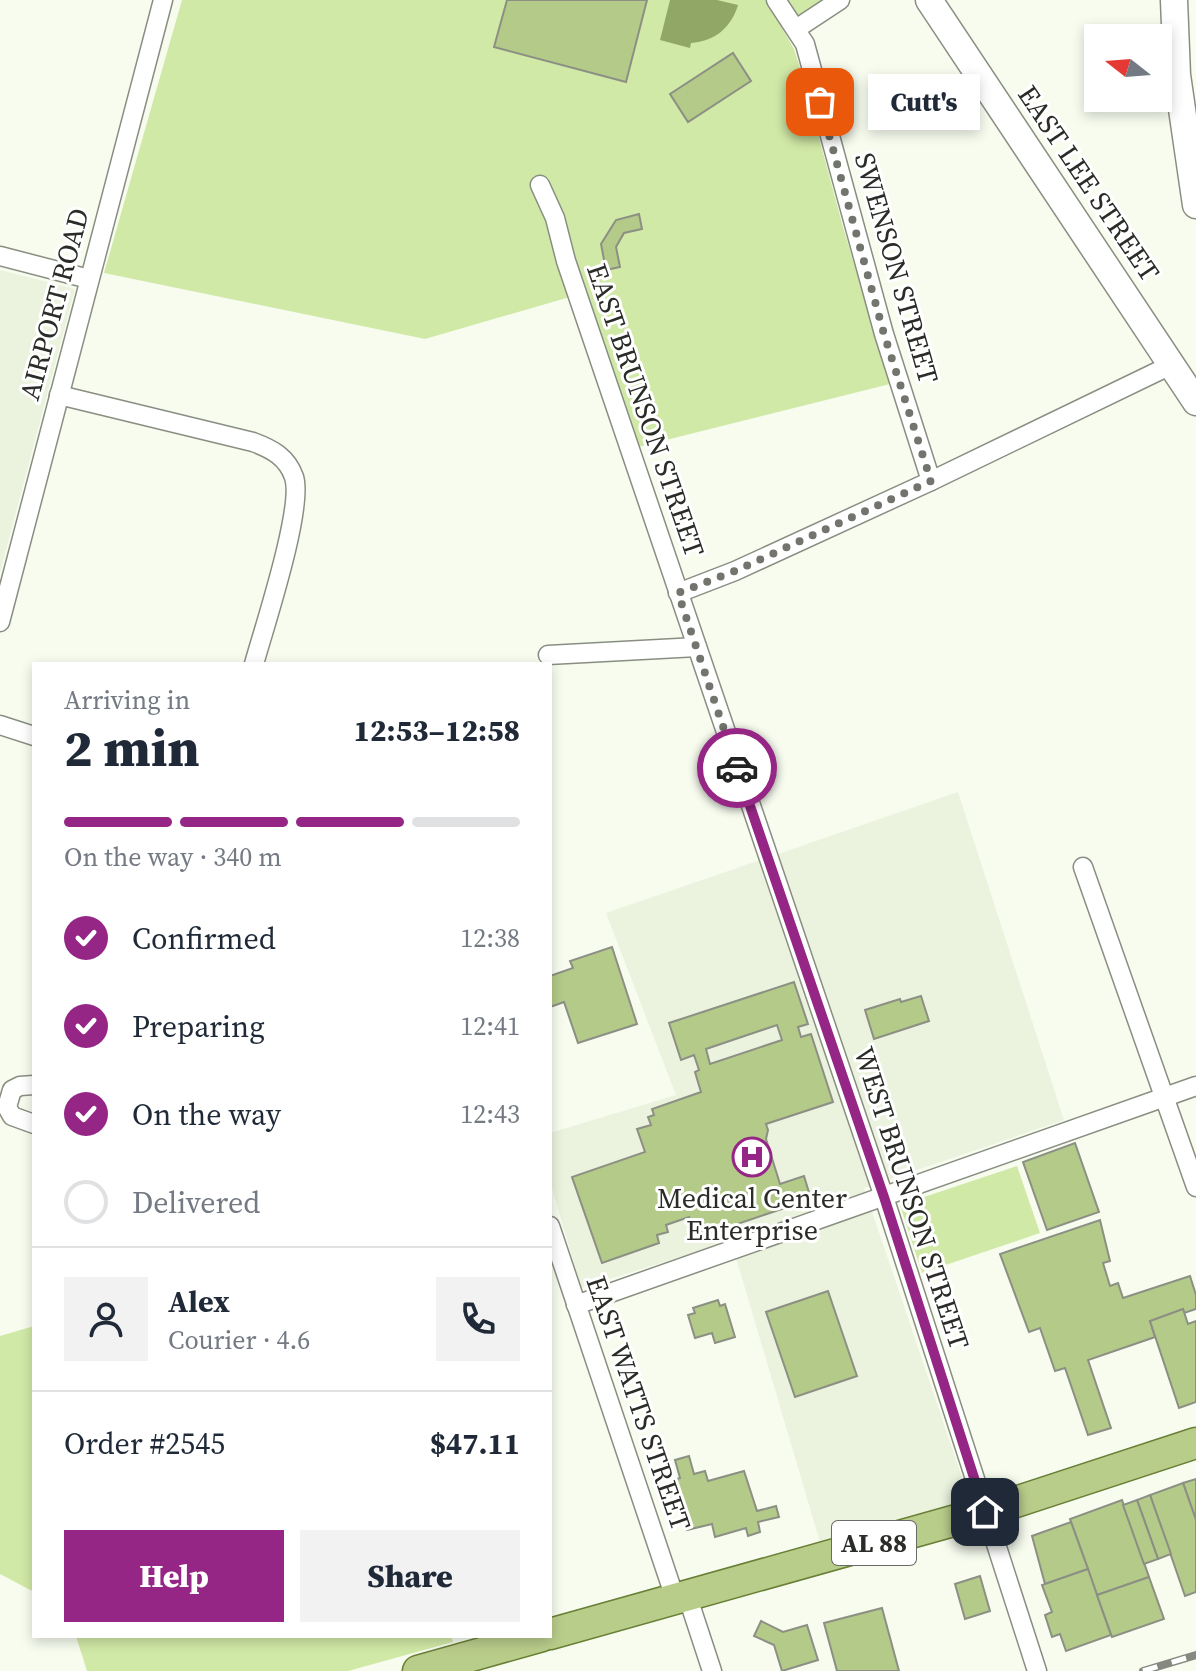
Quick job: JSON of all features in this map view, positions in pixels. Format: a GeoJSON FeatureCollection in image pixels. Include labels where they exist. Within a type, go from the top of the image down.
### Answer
{"type":"FeatureCollection","features":[{"type":"Feature","properties":{"kind":"main road","name":"EAST LEE STREET"},"geometry":{"type":"LineString","coordinates":[[929,0],[1196,402]]}},
{"type":"Feature","properties":{"kind":"main road"},"geometry":{"type":"LineString","coordinates":[[1174,0],[1187,75],[1196,205]]}},
{"type":"Feature","properties":{"kind":"main road","name":"AL 88"},"geometry":{"type":"LineString","coordinates":[[552,1633],[985,1512],[1196,1443]]}},
{"type":"Feature","properties":{"kind":"main road"},"geometry":{"type":"LineString","coordinates":[[418,1671],[535,1638]]}},
{"type":"Feature","properties":{"kind":"street","name":"AIRPORT ROAD"},"geometry":{"type":"LineString","coordinates":[[0,622],[163,0]]}},
{"type":"Feature","properties":{"kind":"street","name":"SWENSON STREET"},"geometry":{"type":"LineString","coordinates":[[776,0],[805,44],[884,334],[931,481]]}},
{"type":"Feature","properties":{"kind":"street"},"geometry":{"type":"LineString","coordinates":[[796,29],[840,0]]}},
{"type":"Feature","properties":{"kind":"street","name":"EAST BRUNSON STREET"},"geometry":{"type":"LineString","coordinates":[[540,185],[555,218],[566,261],[729,744]]}},
{"type":"Feature","properties":{"kind":"street"},"geometry":{"type":"LineString","coordinates":[[0,256],[89,279]]}},
{"type":"Feature","properties":{"kind":"street"},"geometry":{"type":"LineString","coordinates":[[678,593],[735,571],[931,481],[1171,365]]}},
{"type":"Feature","properties":{"kind":"street"},"geometry":{"type":"LineString","coordinates":[[59,395],[253,442],[271,449],[287,462],[295,480],[293,519],[255,662]]}},
{"type":"Feature","properties":{"kind":"street"},"geometry":{"type":"LineString","coordinates":[[548,655],[697,647]]}},
{"type":"Feature","properties":{"kind":"street"},"geometry":{"type":"LineString","coordinates":[[0,725],[32,735]]}},
{"type":"Feature","properties":{"kind":"street","name":"WEST BRUNSON STREET"},"geometry":{"type":"LineString","coordinates":[[729,744],[884,1197],[1037,1671]]}},
{"type":"Feature","properties":{"kind":"street"},"geometry":{"type":"LineString","coordinates":[[1083,867],[1196,1187]]}},
{"type":"Feature","properties":{"kind":"street"},"geometry":{"type":"LineString","coordinates":[[32,1085],[12,1090],[7,1107],[12,1116],[32,1123]]}},
{"type":"Feature","properties":{"kind":"street"},"geometry":{"type":"LineString","coordinates":[[576,1305],[1196,1086]]}},
{"type":"Feature","properties":{"kind":"street","name":"EAST WATTS STREET"},"geometry":{"type":"LineString","coordinates":[[552,1232],[681,1596],[712,1671]]}},
{"type":"Feature","properties":{"kind":"shaded area"},"geometry":{"type":"Polygon","coordinates":[[[182,0],[822,0],[782,28],[794,49],[801,71],[890,384],[638,447],[587,292],[425,339],[104,273],[182,0]]]}},
{"type":"Feature","properties":{"kind":"shaded area"},"geometry":{"type":"Polygon","coordinates":[[[670,0],[717,0],[738,5],[721,32],[691,43],[690,48],[660,40],[670,0]]]}},
{"type":"Feature","properties":{"kind":"shaded area"},"geometry":{"type":"Polygon","coordinates":[[[0,270],[75,289],[0,573],[0,270]]]}},
{"type":"Feature","properties":{"kind":"shaded area","name":"Medical Center Enterprise"},"geometry":{"type":"Polygon","coordinates":[[[958,792],[1064,1120],[864,1188],[970,1501],[820,1542],[731,1241],[581,1288],[552,1188],[552,1132],[676,1095],[606,913],[958,792]]]}},
{"type":"Feature","properties":{"kind":"shaded area"},"geometry":{"type":"Polygon","coordinates":[[[1017,1166],[1040,1233],[922,1273],[900,1205],[1017,1166]]]}},
{"type":"Feature","properties":{"kind":"shaded area"},"geometry":{"type":"Polygon","coordinates":[[[32,1327],[32,1591],[0,1574],[0,1336],[32,1327]]]}},
{"type":"Feature","properties":{"kind":"shaded area"},"geometry":{"type":"Polygon","coordinates":[[[77,1638],[452,1638],[453,1642],[348,1671],[87,1671],[77,1638]]]}},
{"type":"Feature","properties":{"kind":"building"},"geometry":{"type":"Polygon","coordinates":[[[507,0],[647,0],[626,82],[494,47],[507,0]]]}},
{"type":"Feature","properties":{"kind":"building"},"geometry":{"type":"Polygon","coordinates":[[[733,53],[751,81],[688,122],[670,94],[733,53]]]}},
{"type":"Feature","properties":{"kind":"building"},"geometry":{"type":"Polygon","coordinates":[[[639,214],[642,229],[624,233],[616,247],[620,267],[606,270],[601,244],[616,220],[639,214]]]}},
{"type":"Feature","properties":{"kind":"building"},"geometry":{"type":"Polygon","coordinates":[[[612,947],[637,1024],[578,1043],[564,1002],[552,1006],[552,975],[573,968],[570,961],[612,947]]]}},
{"type":"Feature","properties":{"kind":"building"},"geometry":{"type":"Polygon","coordinates":[[[794,982],[808,1024],[798,1027],[801,1037],[811,1034],[833,1102],[766,1124],[766,1139],[780,1184],[804,1176],[811,1199],[696,1238],[689,1217],[666,1225],[668,1232],[657,1235],[659,1243],[602,1263],[572,1177],[645,1152],[637,1129],[651,1125],[648,1117],[654,1115],[652,1109],[701,1092],[694,1055],[681,1060],[669,1023],[794,982]],[[777,1025],[706,1049],[710,1064],[782,1040],[777,1025]]]}},
{"type":"Feature","properties":{"kind":"building"},"geometry":{"type":"Polygon","coordinates":[[[921,996],[929,1021],[874,1039],[865,1010],[921,996]]]}},
{"type":"Feature","properties":{"kind":"building"},"geometry":{"type":"Polygon","coordinates":[[[1075,1143],[1099,1212],[1047,1230],[1023,1162],[1075,1143]]]}},
{"type":"Feature","properties":{"kind":"building"},"geometry":{"type":"Polygon","coordinates":[[[1100,1220],[1110,1261],[1103,1263],[1110,1286],[1118,1283],[1123,1298],[1190,1276],[1196,1295],[1196,1309],[1184,1313],[1183,1309],[1150,1321],[1155,1337],[1088,1360],[1111,1428],[1088,1435],[1065,1368],[1055,1371],[1040,1328],[1029,1332],[1000,1254],[1100,1220]]]}},
{"type":"Feature","properties":{"kind":"building"},"geometry":{"type":"Polygon","coordinates":[[[828,1291],[857,1376],[795,1397],[766,1312],[828,1291]]]}},
{"type":"Feature","properties":{"kind":"building"},"geometry":{"type":"Polygon","coordinates":[[[718,1300],[720,1306],[725,1304],[735,1337],[715,1343],[712,1333],[695,1338],[688,1315],[695,1313],[693,1308],[718,1300]]]}},
{"type":"Feature","properties":{"kind":"building"},"geometry":{"type":"Polygon","coordinates":[[[1183,1309],[1188,1324],[1196,1321],[1196,1402],[1179,1408],[1150,1321],[1183,1309]]]}},
{"type":"Feature","properties":{"kind":"building"},"geometry":{"type":"Polygon","coordinates":[[[689,1456],[694,1474],[705,1471],[708,1481],[744,1471],[757,1511],[776,1506],[779,1517],[758,1522],[760,1532],[748,1536],[746,1528],[715,1537],[712,1524],[687,1530],[674,1480],[680,1478],[675,1460],[689,1456]]]}},
{"type":"Feature","properties":{"kind":"building"},"geometry":{"type":"Polygon","coordinates":[[[1196,1479],[1196,1520],[1183,1483],[1196,1479]]]}},
{"type":"Feature","properties":{"kind":"building"},"geometry":{"type":"Polygon","coordinates":[[[1183,1483],[1196,1520],[1196,1592],[1185,1596],[1150,1495],[1183,1483]]]}},
{"type":"Feature","properties":{"kind":"building"},"geometry":{"type":"Polygon","coordinates":[[[1150,1495],[1171,1554],[1158,1559],[1137,1500],[1150,1495]]]}},
{"type":"Feature","properties":{"kind":"building"},"geometry":{"type":"Polygon","coordinates":[[[1122,1500],[1149,1577],[1097,1595],[1070,1519],[1122,1500]]]}},
{"type":"Feature","properties":{"kind":"building"},"geometry":{"type":"Polygon","coordinates":[[[1137,1500],[1158,1559],[1144,1564],[1123,1505],[1137,1500]]]}},
{"type":"Feature","properties":{"kind":"building"},"geometry":{"type":"Polygon","coordinates":[[[1071,1522],[1088,1569],[1045,1584],[1032,1536],[1071,1522]]]}},
{"type":"Feature","properties":{"kind":"building"},"geometry":{"type":"Polygon","coordinates":[[[1088,1569],[1111,1635],[1066,1651],[1060,1634],[1052,1637],[1045,1615],[1052,1612],[1042,1585],[1088,1569]]]}},
{"type":"Feature","properties":{"kind":"building"},"geometry":{"type":"Polygon","coordinates":[[[980,1576],[990,1611],[965,1619],[955,1584],[980,1576]]]}},
{"type":"Feature","properties":{"kind":"building"},"geometry":{"type":"Polygon","coordinates":[[[1149,1577],[1164,1619],[1112,1637],[1097,1595],[1149,1577]]]}},
{"type":"Feature","properties":{"kind":"building"},"geometry":{"type":"Polygon","coordinates":[[[882,1608],[899,1671],[837,1671],[824,1623],[882,1608]]]}},
{"type":"Feature","properties":{"kind":"building"},"geometry":{"type":"Polygon","coordinates":[[[761,1621],[783,1632],[807,1625],[818,1660],[782,1671],[774,1645],[754,1636],[761,1621]]]}},
{"type":"Feature","properties":{"kind":"railway"},"geometry":{"type":"LineString","coordinates":[[1143,1671],[1196,1655]]}},
{"type":"Feature","properties":{"kind":"way so far"},"geometry":{"type":"LineString","coordinates":[[737,768],[678,593],[735,571],[931,481],[884,334],[820,102]]}},
{"type":"Feature","properties":{"kind":"place","name":"Cutt's"},"geometry":{"type":"Point","coordinates":[820,102]}},
{"type":"Feature","properties":{"kind":"place","name":"Medical Center Enterprise"},"geometry":{"type":"Point","coordinates":[752,1157]}},
{"type":"Feature","properties":{"kind":"route"},"geometry":{"type":"LineString","coordinates":[[737,768],[884,1197],[985,1512]]}}]}
